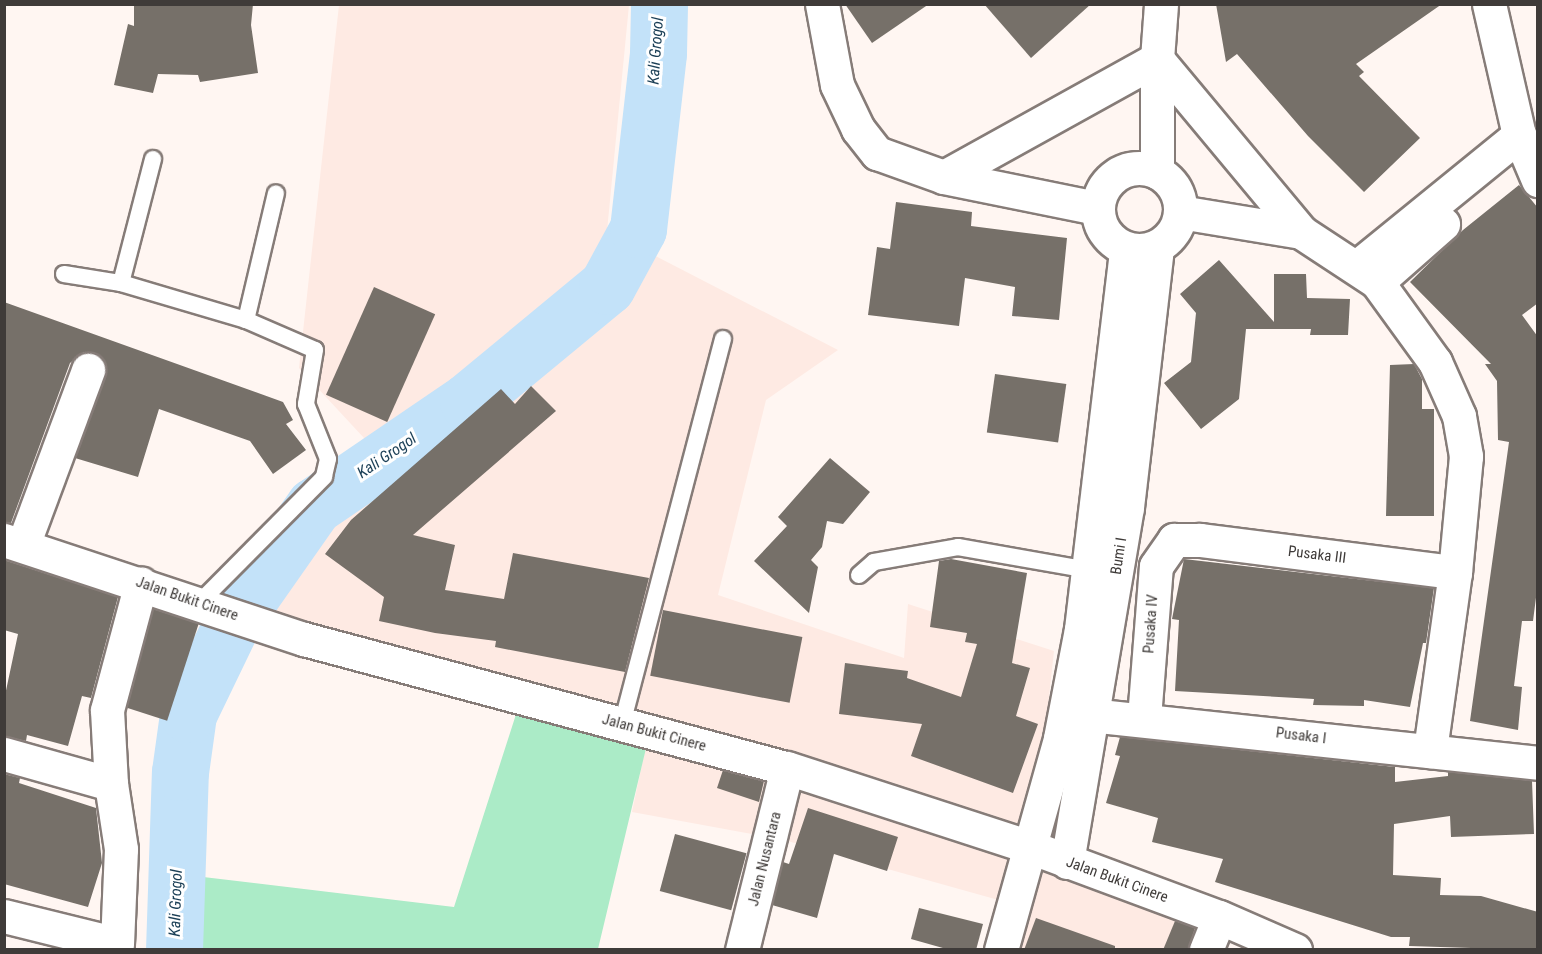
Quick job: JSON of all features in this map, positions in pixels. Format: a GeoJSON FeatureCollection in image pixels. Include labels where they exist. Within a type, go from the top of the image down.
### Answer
{"type":"FeatureCollection","features":[{"type":"Feature","properties":{"kind":"street"},"geometry":{"type":"LineString","coordinates":[[822,4],[837,85],[858,129],[877,153],[944,177],[1097,208]]}},
{"type":"Feature","properties":{"kind":"street"},"geometry":{"type":"LineString","coordinates":[[1157,172],[1156,59],[1161,4]]}},
{"type":"Feature","properties":{"kind":"street"},"geometry":{"type":"LineString","coordinates":[[1367,274],[1527,156],[1489,4]]}},
{"type":"Feature","properties":{"kind":"street"},"geometry":{"type":"LineString","coordinates":[[944,177],[1156,59]]}},
{"type":"Feature","properties":{"kind":"street"},"geometry":{"type":"LineString","coordinates":[[1156,59],[1301,232],[1367,274],[1435,362],[1459,416],[1466,456],[1455,572],[1430,752]]}},
{"type":"Feature","properties":{"kind":"street"},"geometry":{"type":"LineString","coordinates":[[1125,170],[1157,172],[1170,182],[1178,196],[1180,213],[1177,226],[1142,248],[1105,234],[1097,208],[1101,192],[1110,179],[1125,170]]}},
{"type":"Feature","properties":{"kind":"street"},"geometry":{"type":"LineString","coordinates":[[1180,213],[1301,232]]}},
{"type":"Feature","properties":{"kind":"street","name":"Bumi I"},"geometry":{"type":"LineString","coordinates":[[1067,862],[1088,570],[1142,248]]}},
{"type":"Feature","properties":{"kind":"street","name":"Bumi I"},"geometry":{"type":"LineString","coordinates":[[1001,950],[1032,848],[1079,714],[1127,507],[1142,248]]}},
{"type":"Feature","properties":{"kind":"street"},"geometry":{"type":"LineString","coordinates":[[14,543],[88,370]]}},
{"type":"Feature","properties":{"kind":"street","name":"Pusaka III"},"geometry":{"type":"LineString","coordinates":[[1178,539],[1455,572]]}},
{"type":"Feature","properties":{"kind":"street","name":"Pusaka IV"},"geometry":{"type":"LineString","coordinates":[[1144,718],[1156,566],[1178,539]]}},
{"type":"Feature","properties":{"kind":"street","name":"Jalan Bukit Cinere"},"geometry":{"type":"LineString","coordinates":[[14,543],[141,583],[304,639],[787,768],[1032,848],[1219,917],[1295,950]]}},
{"type":"Feature","properties":{"kind":"street"},"geometry":{"type":"LineString","coordinates":[[4,916],[116,947],[121,849],[111,784],[107,711],[141,583]]}},
{"type":"Feature","properties":{"kind":"street","name":"Pusaka I"},"geometry":{"type":"LineString","coordinates":[[1079,714],[1144,718],[1538,763]]}},
{"type":"Feature","properties":{"kind":"street"},"geometry":{"type":"LineString","coordinates":[[4,754],[111,784]]}},
{"type":"Feature","properties":{"kind":"street","name":"Jalan Nusantara"},"geometry":{"type":"LineString","coordinates":[[742,950],[787,768]]}},
{"type":"Feature","properties":{"kind":"street"},"geometry":{"type":"LineString","coordinates":[[1206,950],[1219,917]]}},
{"type":"Feature","properties":{"kind":"lane"},"geometry":{"type":"LineString","coordinates":[[121,283],[153,159]]}},
{"type":"Feature","properties":{"kind":"lane"},"geometry":{"type":"LineString","coordinates":[[246,320],[276,193]]}},
{"type":"Feature","properties":{"kind":"lane"},"geometry":{"type":"LineString","coordinates":[[64,274],[121,283],[246,320],[315,350],[306,404],[328,459],[324,477],[199,603]]}},
{"type":"Feature","properties":{"kind":"lane"},"geometry":{"type":"LineString","coordinates":[[622,724],[723,339]]}},
{"type":"Feature","properties":{"kind":"lane"},"geometry":{"type":"LineString","coordinates":[[859,575],[874,562],[958,547],[1088,570]]}},
{"type":"Feature","properties":{"kind":"shaded area"},"geometry":{"type":"Polygon","coordinates":[[[339,5],[629,5],[607,231],[838,350],[766,400],[718,595],[904,658],[908,604],[1054,651],[1034,834],[1225,909],[1208,949],[990,949],[1002,901],[784,840],[632,812],[647,740],[255,614],[276,538],[364,438],[299,368],[339,5]]]}},
{"type":"Feature","properties":{"kind":"green space"},"geometry":{"type":"Polygon","coordinates":[[[519,705],[648,740],[598,949],[174,950],[178,874],[454,907],[519,705]]]}},
{"type":"Feature","properties":{"kind":"building"},"geometry":{"type":"Polygon","coordinates":[[[134,4],[253,4],[251,25],[258,73],[200,82],[198,75],[158,74],[153,93],[114,85],[128,24],[134,26],[134,4]]]}},
{"type":"Feature","properties":{"kind":"building"},"geometry":{"type":"Polygon","coordinates":[[[845,4],[929,4],[872,43],[845,4]]]}},
{"type":"Feature","properties":{"kind":"building"},"geometry":{"type":"Polygon","coordinates":[[[984,4],[1091,4],[1031,58],[984,4]]]}},
{"type":"Feature","properties":{"kind":"building"},"geometry":{"type":"Polygon","coordinates":[[[1216,4],[1442,4],[1356,64],[1364,72],[1359,76],[1420,138],[1364,192],[1308,136],[1237,54],[1226,62],[1216,4]]]}},
{"type":"Feature","properties":{"kind":"building"},"geometry":{"type":"Polygon","coordinates":[[[1519,185],[1538,208],[1538,303],[1522,315],[1538,337],[1538,582],[1533,621],[1522,621],[1514,686],[1522,687],[1518,730],[1470,721],[1509,442],[1498,440],[1497,381],[1485,364],[1491,364],[1410,282],[1463,230],[1519,185]]]}},
{"type":"Feature","properties":{"kind":"building"},"geometry":{"type":"Polygon","coordinates":[[[896,202],[972,212],[971,226],[1067,238],[1059,320],[1012,316],[1015,287],[965,278],[959,326],[868,315],[877,247],[890,249],[896,202]]]}},
{"type":"Feature","properties":{"kind":"building"},"geometry":{"type":"Polygon","coordinates":[[[1219,260],[1274,322],[1274,274],[1306,274],[1307,298],[1350,299],[1348,335],[1310,335],[1311,329],[1246,329],[1239,399],[1201,429],[1164,383],[1191,362],[1196,313],[1180,294],[1219,260]]]}},
{"type":"Feature","properties":{"kind":"building"},"geometry":{"type":"Polygon","coordinates":[[[374,287],[435,314],[387,422],[326,395],[374,287]]]}},
{"type":"Feature","properties":{"kind":"building"},"geometry":{"type":"Polygon","coordinates":[[[4,302],[283,402],[293,420],[286,424],[306,450],[273,474],[250,441],[159,409],[138,477],[75,458],[107,367],[95,353],[84,352],[70,363],[11,523],[4,522],[4,302]]]}},
{"type":"Feature","properties":{"kind":"building"},"geometry":{"type":"Polygon","coordinates":[[[1414,364],[1422,379],[1422,409],[1434,409],[1434,516],[1386,516],[1390,365],[1414,364]]]}},
{"type":"Feature","properties":{"kind":"building"},"geometry":{"type":"Polygon","coordinates":[[[995,374],[1066,384],[1058,442],[987,432],[995,374]]]}},
{"type":"Feature","properties":{"kind":"building"},"geometry":{"type":"Polygon","coordinates":[[[531,386],[556,411],[413,535],[455,545],[445,590],[504,599],[513,553],[649,578],[625,672],[495,647],[496,641],[435,633],[379,621],[384,597],[325,554],[351,520],[501,389],[515,404],[531,386]]]}},
{"type":"Feature","properties":{"kind":"building"},"geometry":{"type":"Polygon","coordinates":[[[830,458],[870,492],[843,524],[827,521],[822,547],[811,560],[818,567],[809,613],[754,561],[787,526],[778,517],[830,458]]]}},
{"type":"Feature","properties":{"kind":"building"},"geometry":{"type":"Polygon","coordinates":[[[951,559],[1027,573],[1012,663],[1030,668],[1016,716],[1038,724],[1013,793],[911,756],[922,724],[839,714],[845,663],[908,671],[907,678],[961,697],[977,644],[965,642],[967,633],[930,627],[939,561],[951,559]]]}},
{"type":"Feature","properties":{"kind":"building"},"geometry":{"type":"Polygon","coordinates":[[[1184,559],[1434,588],[1426,643],[1423,643],[1410,707],[1364,700],[1364,706],[1313,705],[1314,699],[1175,691],[1179,620],[1172,619],[1184,559]]]}},
{"type":"Feature","properties":{"kind":"building"},"geometry":{"type":"Polygon","coordinates":[[[4,560],[118,597],[91,698],[82,696],[68,746],[27,735],[26,741],[4,736],[4,700],[18,634],[4,630],[4,560]]]}},
{"type":"Feature","properties":{"kind":"building"},"geometry":{"type":"Polygon","coordinates":[[[153,609],[199,624],[167,721],[121,706],[153,609]]]}},
{"type":"Feature","properties":{"kind":"building"},"geometry":{"type":"Polygon","coordinates":[[[663,610],[802,637],[790,703],[650,676],[663,610]]]}},
{"type":"Feature","properties":{"kind":"building"},"geometry":{"type":"Polygon","coordinates":[[[1120,737],[1395,767],[1395,782],[1448,776],[1448,772],[1532,781],[1534,834],[1451,837],[1450,816],[1394,824],[1393,875],[1441,878],[1440,895],[1481,896],[1538,912],[1538,950],[1409,946],[1410,937],[1391,937],[1215,882],[1223,859],[1152,842],[1158,818],[1106,803],[1120,756],[1115,755],[1120,737]]]}},
{"type":"Feature","properties":{"kind":"building"},"geometry":{"type":"Polygon","coordinates":[[[723,770],[764,781],[759,802],[717,788],[723,770]]]}},
{"type":"Feature","properties":{"kind":"building"},"geometry":{"type":"Polygon","coordinates":[[[4,774],[20,778],[19,783],[96,808],[102,863],[88,907],[4,884],[4,774]]]}},
{"type":"Feature","properties":{"kind":"building"},"geometry":{"type":"Polygon","coordinates":[[[808,808],[898,837],[887,871],[834,854],[817,918],[772,905],[783,862],[789,864],[808,808]]]}},
{"type":"Feature","properties":{"kind":"building"},"geometry":{"type":"Polygon","coordinates":[[[675,834],[746,853],[731,910],[660,891],[675,834]]]}},
{"type":"Feature","properties":{"kind":"building"},"geometry":{"type":"Polygon","coordinates":[[[919,908],[983,924],[976,950],[950,950],[911,939],[919,908]]]}},
{"type":"Feature","properties":{"kind":"building"},"geometry":{"type":"Polygon","coordinates":[[[1036,918],[1115,946],[1115,950],[1024,950],[1036,918]]]}},
{"type":"Feature","properties":{"kind":"building"},"geometry":{"type":"Polygon","coordinates":[[[1175,921],[1195,928],[1188,950],[1163,950],[1175,921]]]}},
{"type":"Feature","properties":{"kind":"waterway","name":"Kali Grogol"},"geometry":{"type":"LineString","coordinates":[[174,950],[180,772],[188,714],[232,623],[314,506],[468,401],[607,286],[638,229],[658,53],[659,4]]}}]}
